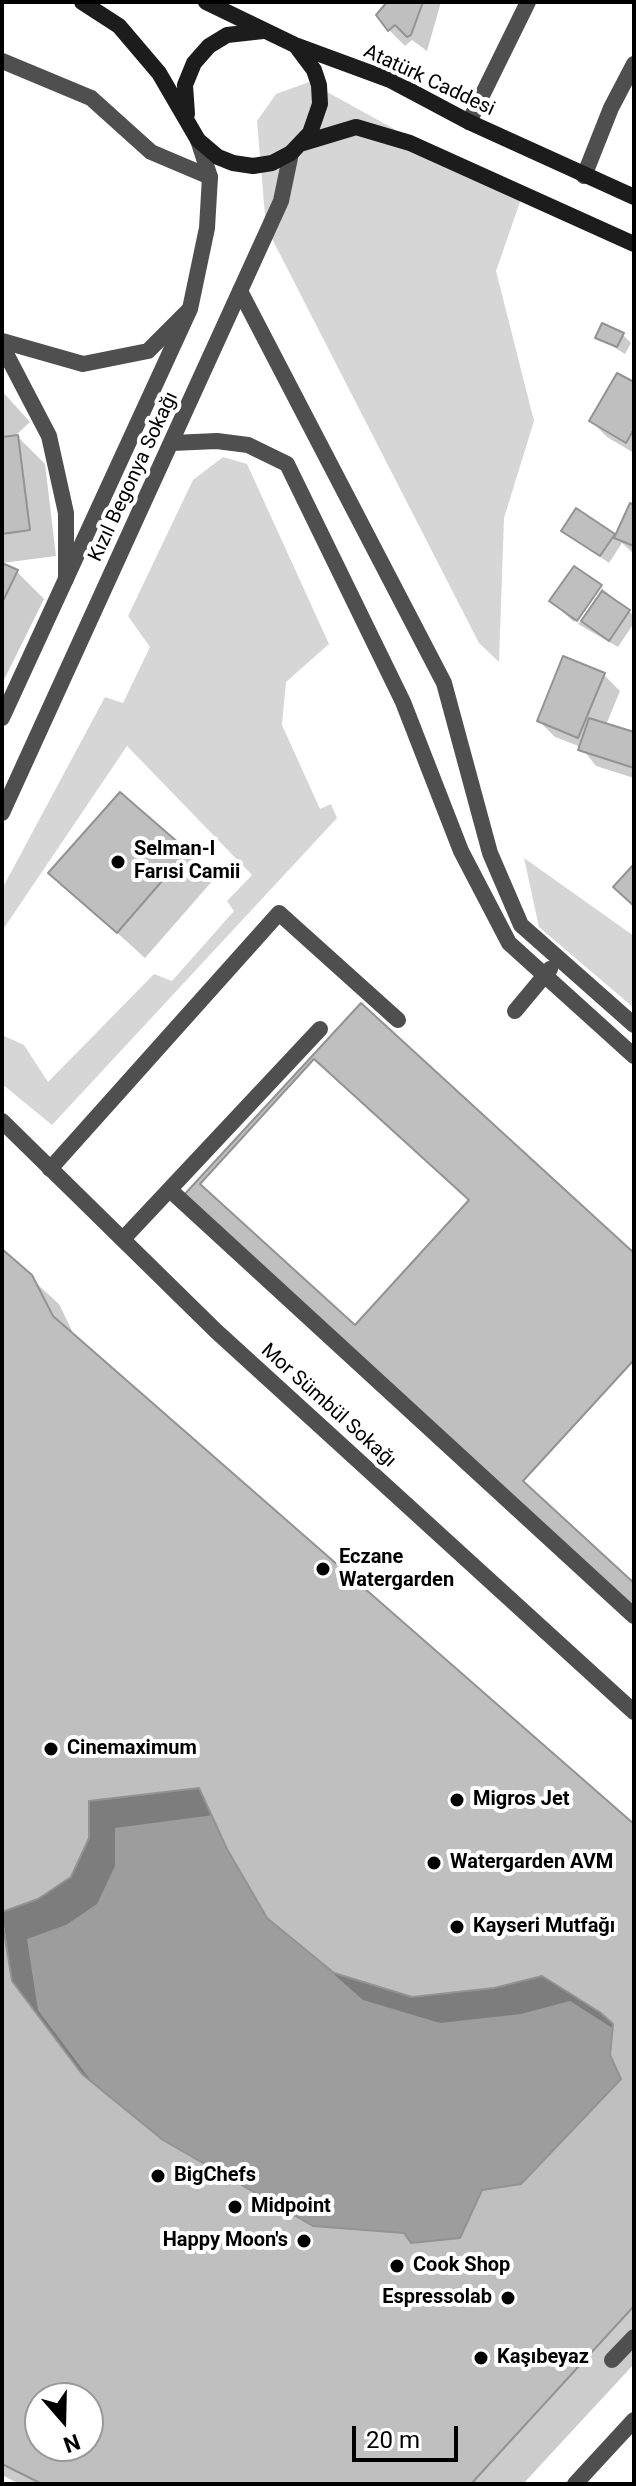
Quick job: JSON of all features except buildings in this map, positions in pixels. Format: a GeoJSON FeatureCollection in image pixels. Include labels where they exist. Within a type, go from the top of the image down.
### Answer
{"type":"FeatureCollection","features":[{"type":"Feature","properties":{"kind":"main road"},"geometry":{"type":"LineString","coordinates":[[82,2],[119,26],[159,73],[198,140],[218,157],[253,166],[272,163],[297,148],[356,127],[410,143],[634,244]]}},
{"type":"Feature","properties":{"kind":"main road","name":"Atatürk Caddesi"},"geometry":{"type":"LineString","coordinates":[[206,2],[295,45],[390,80],[469,122],[634,197]]}},
{"type":"Feature","properties":{"kind":"main road"},"geometry":{"type":"LineString","coordinates":[[188,119],[185,85],[194,63],[209,46],[227,35],[247,31],[279,36]]}},
{"type":"Feature","properties":{"kind":"main road"},"geometry":{"type":"LineString","coordinates":[[295,45],[314,70],[319,85],[316,122],[297,148]]}},
{"type":"Feature","properties":{"kind":"street"},"geometry":{"type":"LineString","coordinates":[[469,122],[528,2]]}},
{"type":"Feature","properties":{"kind":"street"},"geometry":{"type":"LineString","coordinates":[[2,61],[91,98],[151,152],[210,177]]}},
{"type":"Feature","properties":{"kind":"street"},"geometry":{"type":"LineString","coordinates":[[584,176],[611,108],[634,64]]}},
{"type":"Feature","properties":{"kind":"street","name":"Kızıl Begonya Sokağı"},"geometry":{"type":"LineString","coordinates":[[2,718],[190,309],[207,228],[210,177],[198,140]]}},
{"type":"Feature","properties":{"kind":"street","name":"Kızıl Begonya Sokağı"},"geometry":{"type":"LineString","coordinates":[[2,813],[281,201],[297,148]]}},
{"type":"Feature","properties":{"kind":"street"},"geometry":{"type":"LineString","coordinates":[[240,291],[444,683],[490,853],[521,925],[634,1025]]}},
{"type":"Feature","properties":{"kind":"street"},"geometry":{"type":"LineString","coordinates":[[2,343],[83,364],[148,351],[190,309]]}},
{"type":"Feature","properties":{"kind":"street"},"geometry":{"type":"LineString","coordinates":[[2,343],[49,436],[66,513],[66,579]]}},
{"type":"Feature","properties":{"kind":"street"},"geometry":{"type":"LineString","coordinates":[[172,443],[217,441],[248,445],[287,464],[403,702],[461,851],[509,943],[634,1056]]}},
{"type":"Feature","properties":{"kind":"street"},"geometry":{"type":"LineString","coordinates":[[50,1169],[279,913],[398,1020]]}},
{"type":"Feature","properties":{"kind":"street"},"geometry":{"type":"LineString","coordinates":[[515,1011],[557,958]]}},
{"type":"Feature","properties":{"kind":"street"},"geometry":{"type":"LineString","coordinates":[[123,1239],[320,1029]]}},
{"type":"Feature","properties":{"kind":"street","name":"Mor Sümbül Sokağı"},"geometry":{"type":"LineString","coordinates":[[2,1121],[216,1331],[634,1712]]}},
{"type":"Feature","properties":{"kind":"street"},"geometry":{"type":"LineString","coordinates":[[170,1190],[634,1616]]}},
{"type":"Feature","properties":{"kind":"street"},"geometry":{"type":"LineString","coordinates":[[612,2360],[634,2337]]}},
{"type":"Feature","properties":{"kind":"street"},"geometry":{"type":"LineString","coordinates":[[575,2484],[634,2420]]}},
{"type":"Feature","properties":{"kind":"shaded area"},"geometry":{"type":"Polygon","coordinates":[[[309,82],[521,199],[496,271],[534,421],[504,518],[499,662],[479,643],[266,227],[257,121],[276,94],[309,82]]]}},
{"type":"Feature","properties":{"kind":"shaded area"},"geometry":{"type":"Polygon","coordinates":[[[223,457],[247,464],[329,644],[286,682],[282,725],[320,809],[331,804],[337,818],[52,1125],[2,1084],[2,1035],[24,1045],[48,1082],[154,974],[172,981],[234,911],[227,901],[252,875],[127,746],[2,931],[2,889],[105,697],[123,703],[150,647],[128,616],[193,480],[223,457]]]}},
{"type":"Feature","properties":{"kind":"shaded area"},"geometry":{"type":"Polygon","coordinates":[[[524,858],[634,936],[634,1008],[539,927],[524,858]]]}},
{"type":"Feature","properties":{"kind":"shaded area"},"geometry":{"type":"Polygon","coordinates":[[[199,1788],[227,1849],[267,1918],[334,1973],[412,1997],[494,1988],[542,1976],[613,2024],[610,2055],[621,2079],[521,2184],[482,2190],[460,2238],[411,2243],[404,2233],[313,2226],[242,2188],[163,2140],[82,2074],[12,1981],[2,1912],[38,1899],[71,1877],[89,1838],[89,1801],[199,1788]]]}},
{"type":"Feature","properties":{"kind":"place","name":"Selman-I Farısi Camii"},"geometry":{"type":"Point","coordinates":[118,862]}},
{"type":"Feature","properties":{"kind":"place","name":"Eczane Watergarden"},"geometry":{"type":"Point","coordinates":[323,1569]}},
{"type":"Feature","properties":{"kind":"place","name":"Cinemaximum"},"geometry":{"type":"Point","coordinates":[51,1749]}},
{"type":"Feature","properties":{"kind":"place","name":"Migros Jet"},"geometry":{"type":"Point","coordinates":[457,1800]}},
{"type":"Feature","properties":{"kind":"place","name":"Watergarden AVM"},"geometry":{"type":"Point","coordinates":[434,1863]}},
{"type":"Feature","properties":{"kind":"place","name":"Kayseri Mutfağı"},"geometry":{"type":"Point","coordinates":[457,1927]}},
{"type":"Feature","properties":{"kind":"place","name":"BigChefs"},"geometry":{"type":"Point","coordinates":[158,2176]}},
{"type":"Feature","properties":{"kind":"place","name":"Midpoint"},"geometry":{"type":"Point","coordinates":[235,2207]}},
{"type":"Feature","properties":{"kind":"place","name":"Happy Moon's"},"geometry":{"type":"Point","coordinates":[304,2241]}},
{"type":"Feature","properties":{"kind":"place","name":"Cook Shop"},"geometry":{"type":"Point","coordinates":[397,2266]}},
{"type":"Feature","properties":{"kind":"place","name":"Espressolab"},"geometry":{"type":"Point","coordinates":[508,2298]}},
{"type":"Feature","properties":{"kind":"place","name":"Kaşıbeyaz"},"geometry":{"type":"Point","coordinates":[481,2358]}}]}
